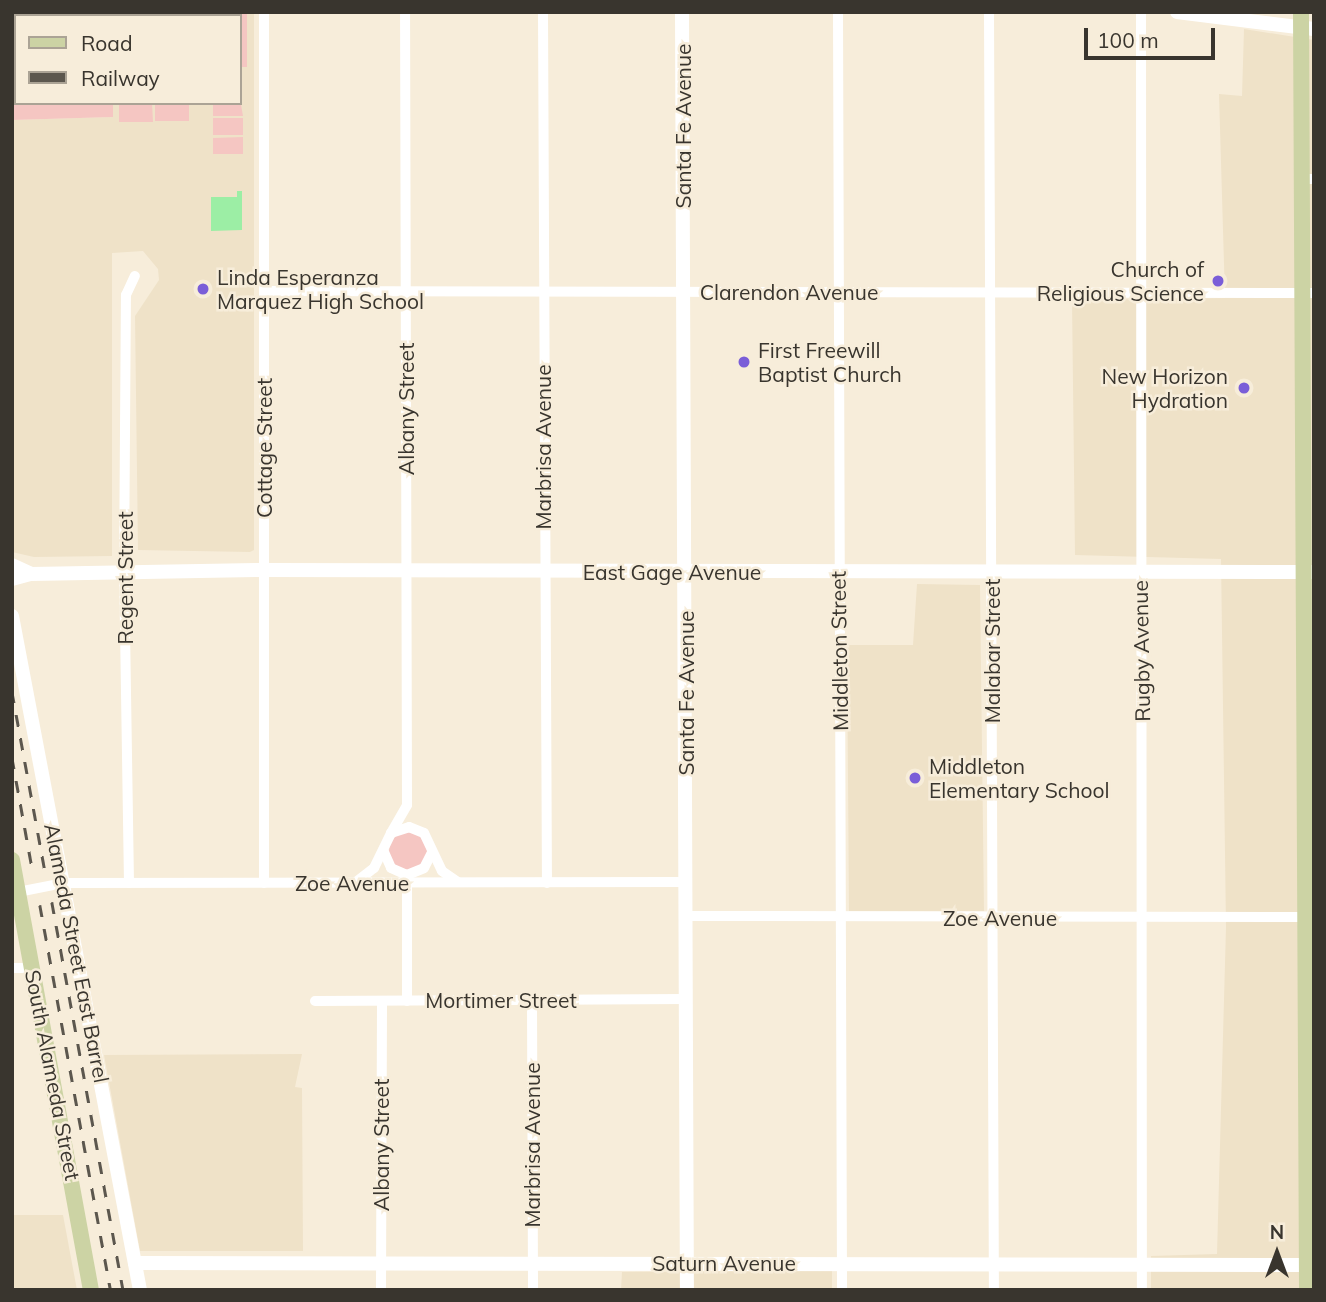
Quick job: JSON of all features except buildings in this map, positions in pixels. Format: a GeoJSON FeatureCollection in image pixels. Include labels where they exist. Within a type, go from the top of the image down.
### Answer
{"type":"FeatureCollection","features":[{"type":"Feature","properties":{"kind":"main road","name":"Santa Fe Avenue"},"geometry":{"type":"LineString","coordinates":[[682,12],[687,1290]]}},
{"type":"Feature","properties":{"kind":"main road"},"geometry":{"type":"LineString","coordinates":[[1177,12],[1305,23],[1309,293],[1310,1265],[1307,1290]]}},
{"type":"Feature","properties":{"kind":"main road","name":"East Gage Avenue"},"geometry":{"type":"LineString","coordinates":[[12,565],[31,574]]}},
{"type":"Feature","properties":{"kind":"main road","name":"East Gage Avenue"},"geometry":{"type":"LineString","coordinates":[[12,579],[31,574],[264,570],[1309,572]]}},
{"type":"Feature","properties":{"kind":"main road","name":"Alameda Street East Barrel"},"geometry":{"type":"LineString","coordinates":[[12,616],[140,1290]]}},
{"type":"Feature","properties":{"kind":"main road","name":"South Alameda Street"},"geometry":{"type":"LineString","coordinates":[[12,860],[91,1290]]}},
{"type":"Feature","properties":{"kind":"main road","name":"Saturn Avenue"},"geometry":{"type":"LineString","coordinates":[[135,1263],[1310,1265]]}},
{"type":"Feature","properties":{"kind":"street","name":"Cottage Street"},"geometry":{"type":"LineString","coordinates":[[264,12],[264,883]]}},
{"type":"Feature","properties":{"kind":"street","name":"Albany Street"},"geometry":{"type":"LineString","coordinates":[[355,883],[373,869],[407,805],[405,12]]}},
{"type":"Feature","properties":{"kind":"street","name":"Marbrisa Avenue"},"geometry":{"type":"LineString","coordinates":[[543,12],[543,571],[547,883]]}},
{"type":"Feature","properties":{"kind":"street","name":"Middleton Street"},"geometry":{"type":"LineString","coordinates":[[838,12],[837,572],[842,918],[842,1290]]}},
{"type":"Feature","properties":{"kind":"street","name":"Malabar Street"},"geometry":{"type":"LineString","coordinates":[[989,12],[994,1290]]}},
{"type":"Feature","properties":{"kind":"street","name":"Rugby Avenue"},"geometry":{"type":"LineString","coordinates":[[1141,12],[1140,572],[1144,919],[1142,1290]]}},
{"type":"Feature","properties":{"kind":"street","name":"Regent Street"},"geometry":{"type":"LineString","coordinates":[[129,883],[124,573],[126,295],[135,276]]}},
{"type":"Feature","properties":{"kind":"street","name":"Clarendon Avenue"},"geometry":{"type":"LineString","coordinates":[[264,291],[1309,293]]}},
{"type":"Feature","properties":{"kind":"street"},"geometry":{"type":"LineString","coordinates":[[407,805],[442,871],[458,883]]}},
{"type":"Feature","properties":{"kind":"street"},"geometry":{"type":"LineString","coordinates":[[391,833],[409,827],[424,833]]}},
{"type":"Feature","properties":{"kind":"street"},"geometry":{"type":"LineString","coordinates":[[384,851],[391,868],[407,879]]}},
{"type":"Feature","properties":{"kind":"street"},"geometry":{"type":"LineString","coordinates":[[407,879],[424,868],[432,852]]}},
{"type":"Feature","properties":{"kind":"street","name":"Zoe Avenue"},"geometry":{"type":"LineString","coordinates":[[18,892],[64,883],[355,883],[407,879],[458,883],[687,882]]}},
{"type":"Feature","properties":{"kind":"street"},"geometry":{"type":"LineString","coordinates":[[407,879],[407,1001]]}},
{"type":"Feature","properties":{"kind":"street","name":"Zoe Avenue"},"geometry":{"type":"LineString","coordinates":[[687,916],[1144,919],[1309,917]]}},
{"type":"Feature","properties":{"kind":"street"},"geometry":{"type":"LineString","coordinates":[[12,968],[33,968]]}},
{"type":"Feature","properties":{"kind":"street","name":"Mortimer Street"},"geometry":{"type":"LineString","coordinates":[[315,1001],[687,999]]}},
{"type":"Feature","properties":{"kind":"street","name":"Marbrisa Avenue"},"geometry":{"type":"LineString","coordinates":[[532,1000],[533,1290]]}},
{"type":"Feature","properties":{"kind":"street","name":"Albany Street"},"geometry":{"type":"LineString","coordinates":[[382,1001],[382,1290]]}},
{"type":"Feature","properties":{"kind":"shaded area"},"geometry":{"type":"Polygon","coordinates":[[[12,12],[96,12],[14,14],[14,105],[113,105],[113,117],[12,120],[12,12]]]}},
{"type":"Feature","properties":{"kind":"shaded area"},"geometry":{"type":"Polygon","coordinates":[[[96,12],[254,12],[254,550],[138,550],[135,316],[159,280],[158,269],[143,251],[112,253],[112,556],[34,557],[12,552],[12,120],[113,117],[113,105],[242,105],[242,14],[96,12]]]}},
{"type":"Feature","properties":{"kind":"shaded area"},"geometry":{"type":"Polygon","coordinates":[[[102,12],[247,12],[247,67],[242,67],[242,14],[102,12]]]}},
{"type":"Feature","properties":{"kind":"shaded area"},"geometry":{"type":"Polygon","coordinates":[[[1244,29],[1314,40],[1314,1290],[1151,1290],[1151,1256],[1217,1254],[1226,927],[1221,559],[1075,555],[1072,300],[1225,298],[1219,94],[1242,96],[1244,29]]]}},
{"type":"Feature","properties":{"kind":"shaded area"},"geometry":{"type":"Polygon","coordinates":[[[119,105],[152,105],[153,122],[119,122],[119,105]]]}},
{"type":"Feature","properties":{"kind":"shaded area"},"geometry":{"type":"Polygon","coordinates":[[[155,105],[189,105],[189,121],[155,121],[155,105]]]}},
{"type":"Feature","properties":{"kind":"shaded area"},"geometry":{"type":"Polygon","coordinates":[[[213,105],[241,105],[243,116],[213,116],[213,105]]]}},
{"type":"Feature","properties":{"kind":"shaded area"},"geometry":{"type":"Polygon","coordinates":[[[213,118],[243,118],[243,135],[213,135],[213,118]]]}},
{"type":"Feature","properties":{"kind":"shaded area"},"geometry":{"type":"Polygon","coordinates":[[[243,137],[243,154],[213,154],[213,138],[243,137]]]}},
{"type":"Feature","properties":{"kind":"shaded area"},"geometry":{"type":"Polygon","coordinates":[[[237,191],[242,191],[242,230],[211,231],[211,197],[237,197],[237,191]]]}},
{"type":"Feature","properties":{"kind":"shaded area","name":"Middleton Elementary School"},"geometry":{"type":"Polygon","coordinates":[[[917,584],[980,585],[984,911],[849,911],[847,645],[913,645],[917,584]]]}},
{"type":"Feature","properties":{"kind":"shaded area"},"geometry":{"type":"Polygon","coordinates":[[[408,832],[421,838],[427,851],[421,864],[408,870],[395,864],[389,851],[395,838],[408,832]]]}},
{"type":"Feature","properties":{"kind":"shaded area"},"geometry":{"type":"Polygon","coordinates":[[[302,1054],[295,1087],[302,1088],[303,1251],[140,1251],[104,1055],[302,1054]]]}},
{"type":"Feature","properties":{"kind":"shaded area"},"geometry":{"type":"Polygon","coordinates":[[[12,1215],[63,1215],[77,1290],[12,1290],[12,1215]]]}},
{"type":"Feature","properties":{"kind":"shaded area"},"geometry":{"type":"Polygon","coordinates":[[[832,1271],[832,1290],[621,1290],[622,1272],[832,1271]]]}},
{"type":"Feature","properties":{"kind":"railway"},"geometry":{"type":"LineString","coordinates":[[12,691],[45,871]]}},
{"type":"Feature","properties":{"kind":"railway"},"geometry":{"type":"LineString","coordinates":[[12,757],[33,873]]}},
{"type":"Feature","properties":{"kind":"railway"},"geometry":{"type":"LineString","coordinates":[[52,902],[123,1290]]}},
{"type":"Feature","properties":{"kind":"railway"},"geometry":{"type":"LineString","coordinates":[[40,905],[111,1290]]}},
{"type":"Feature","properties":{"kind":"place","name":"Church of Religious Science"},"geometry":{"type":"Point","coordinates":[1218,281]}},
{"type":"Feature","properties":{"kind":"place","name":"Linda Esperanza Marquez High School"},"geometry":{"type":"Point","coordinates":[203,289]}},
{"type":"Feature","properties":{"kind":"place","name":"First Freewill Baptist Church"},"geometry":{"type":"Point","coordinates":[744,362]}},
{"type":"Feature","properties":{"kind":"place","name":"New Horizon Hydration"},"geometry":{"type":"Point","coordinates":[1244,388]}},
{"type":"Feature","properties":{"kind":"place","name":"Middleton Elementary School"},"geometry":{"type":"Point","coordinates":[915,778]}}]}
